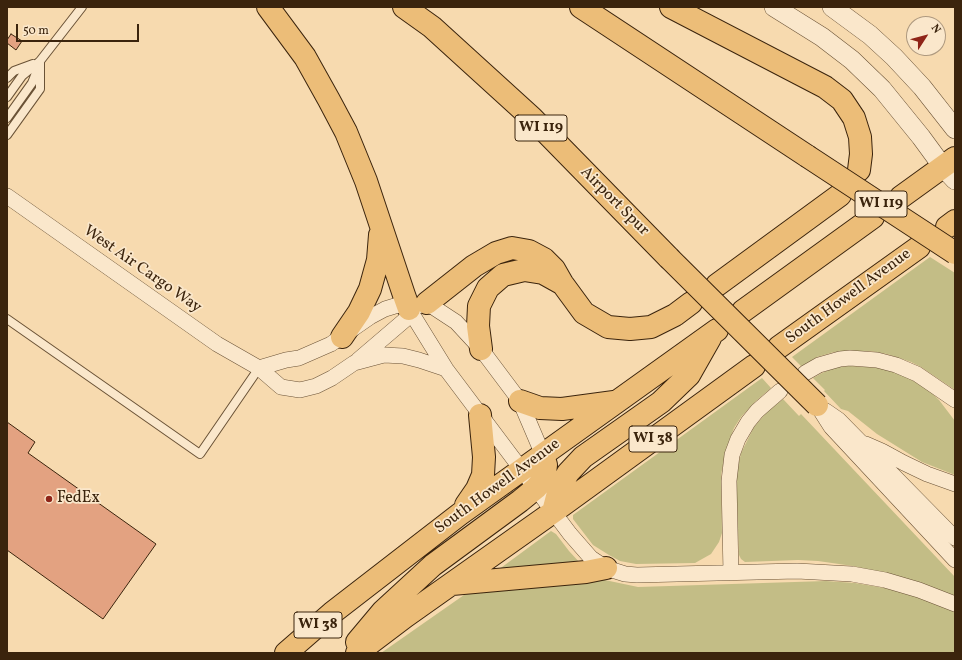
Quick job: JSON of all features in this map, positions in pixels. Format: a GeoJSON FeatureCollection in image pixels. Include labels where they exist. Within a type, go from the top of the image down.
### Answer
{"type":"FeatureCollection","features":[{"type":"Feature","properties":{"kind":"main road"},"geometry":{"type":"LineString","coordinates":[[268,7],[304,58],[339,118],[360,164],[380,226],[418,306],[474,266],[496,253],[512,248],[529,251],[544,259],[554,269],[562,283],[584,313],[608,326],[630,329],[651,327],[675,315],[691,303]]}},
{"type":"Feature","properties":{"kind":"main road","name":"Airport Spur"},"geometry":{"type":"LineString","coordinates":[[404,7],[432,28],[532,118],[817,405]]}},
{"type":"Feature","properties":{"kind":"main road","name":"WI 119"},"geometry":{"type":"LineString","coordinates":[[581,7],[955,253]]}},
{"type":"Feature","properties":{"kind":"main road"},"geometry":{"type":"LineString","coordinates":[[671,7],[825,88],[842,100],[854,118],[860,137],[861,154],[859,170]]}},
{"type":"Feature","properties":{"kind":"main road"},"geometry":{"type":"LineString","coordinates":[[901,197],[951,168]]}},
{"type":"Feature","properties":{"kind":"main road"},"geometry":{"type":"LineString","coordinates":[[717,285],[840,195]]}},
{"type":"Feature","properties":{"kind":"main road"},"geometry":{"type":"LineString","coordinates":[[743,311],[873,217]]}},
{"type":"Feature","properties":{"kind":"main road"},"geometry":{"type":"LineString","coordinates":[[342,337],[361,308],[373,283],[378,260],[380,226]]}},
{"type":"Feature","properties":{"kind":"main road","name":"South Howell Avenue"},"geometry":{"type":"LineString","coordinates":[[779,347],[919,247]]}},
{"type":"Feature","properties":{"kind":"main road"},"geometry":{"type":"LineString","coordinates":[[481,349],[478,326],[479,306],[488,288],[503,276],[524,270],[543,273],[562,283]]}},
{"type":"Feature","properties":{"kind":"main road","name":"South Howell Avenue"},"geometry":{"type":"LineString","coordinates":[[286,653],[332,613],[460,514],[714,331],[689,375],[661,402],[583,457],[568,473],[559,489],[553,512]]}},
{"type":"Feature","properties":{"kind":"main road","name":"WI 38"},"geometry":{"type":"LineString","coordinates":[[357,653],[754,366]]}},
{"type":"Feature","properties":{"kind":"main road"},"geometry":{"type":"LineString","coordinates":[[520,401],[540,408],[562,410],[617,401]]}},
{"type":"Feature","properties":{"kind":"main road"},"geometry":{"type":"LineString","coordinates":[[460,514],[478,489],[483,475],[484,457],[480,415]]}},
{"type":"Feature","properties":{"kind":"main road"},"geometry":{"type":"LineString","coordinates":[[347,653],[383,611],[433,565],[536,488],[542,481],[545,473],[546,465],[542,455]]}},
{"type":"Feature","properties":{"kind":"main road"},"geometry":{"type":"LineString","coordinates":[[451,584],[586,572],[606,568]]}},
{"type":"Feature","properties":{"kind":"street"},"geometry":{"type":"LineString","coordinates":[[774,7],[822,37],[852,60],[882,89],[921,136],[951,168]]}},
{"type":"Feature","properties":{"kind":"street"},"geometry":{"type":"LineString","coordinates":[[832,7],[870,35],[894,57],[922,87],[955,129]]}},
{"type":"Feature","properties":{"kind":"street","name":"West Air Cargo Way"},"geometry":{"type":"LineString","coordinates":[[7,196],[217,344],[259,368],[281,387],[300,390],[316,386],[332,378],[354,363],[384,355],[403,356],[446,369]]}},
{"type":"Feature","properties":{"kind":"street"},"geometry":{"type":"LineString","coordinates":[[259,368],[299,358],[331,344],[370,317],[385,309],[398,305],[418,306],[456,322],[481,349],[520,401],[542,455]]}},
{"type":"Feature","properties":{"kind":"street"},"geometry":{"type":"LineString","coordinates":[[354,363],[406,319],[418,306]]}},
{"type":"Feature","properties":{"kind":"street"},"geometry":{"type":"LineString","coordinates":[[418,306],[446,369],[579,546],[591,558],[606,568],[625,574],[637,575],[730,574],[796,571],[852,574],[885,580],[919,590],[955,604]]}},
{"type":"Feature","properties":{"kind":"street"},"geometry":{"type":"LineString","coordinates":[[805,373],[819,365],[840,359],[850,358],[877,360],[896,365],[916,374],[955,400]]}},
{"type":"Feature","properties":{"kind":"street"},"geometry":{"type":"LineString","coordinates":[[730,574],[729,481],[732,455],[738,439],[757,410],[780,392]]}},
{"type":"Feature","properties":{"kind":"street"},"geometry":{"type":"LineString","coordinates":[[817,405],[839,420],[955,538]]}},
{"type":"Feature","properties":{"kind":"street"},"geometry":{"type":"LineString","coordinates":[[817,405],[831,427],[955,560]]}},
{"type":"Feature","properties":{"kind":"street"},"geometry":{"type":"LineString","coordinates":[[861,443],[882,451],[927,474],[955,484]]}},
{"type":"Feature","properties":{"kind":"lane"},"geometry":{"type":"LineString","coordinates":[[7,97],[22,76],[40,61],[82,7]]}},
{"type":"Feature","properties":{"kind":"lane"},"geometry":{"type":"LineString","coordinates":[[7,78],[14,71],[40,61]]}},
{"type":"Feature","properties":{"kind":"lane"},"geometry":{"type":"LineString","coordinates":[[7,118],[32,83],[40,61]]}},
{"type":"Feature","properties":{"kind":"lane"},"geometry":{"type":"LineString","coordinates":[[7,135],[40,88],[40,61]]}},
{"type":"Feature","properties":{"kind":"lane"},"geometry":{"type":"LineString","coordinates":[[7,319],[200,454],[259,368]]}},
{"type":"Feature","properties":{"kind":"shaded area"},"geometry":{"type":"Polygon","coordinates":[[[930,257],[955,273],[955,390],[921,367],[887,354],[871,351],[834,352],[817,357],[802,367],[792,357],[930,257]]]}},
{"type":"Feature","properties":{"kind":"shaded area"},"geometry":{"type":"Polygon","coordinates":[[[850,366],[881,368],[908,377],[930,391],[939,400],[955,421],[955,475],[922,462],[877,434],[848,411],[841,409],[813,378],[836,367],[850,366]]]}},
{"type":"Feature","properties":{"kind":"shaded area"},"geometry":{"type":"Polygon","coordinates":[[[762,378],[771,388],[741,417],[734,428],[726,450],[721,475],[722,533],[719,542],[711,554],[695,563],[636,564],[620,561],[593,545],[573,519],[573,515],[762,378]]]}},
{"type":"Feature","properties":{"kind":"shaded area"},"geometry":{"type":"Polygon","coordinates":[[[783,399],[799,416],[801,414],[955,577],[955,596],[896,576],[853,566],[818,561],[798,560],[745,562],[741,559],[739,555],[736,476],[741,453],[754,427],[767,412],[783,399]]]}},
{"type":"Feature","properties":{"kind":"shaded area"},"geometry":{"type":"Polygon","coordinates":[[[551,531],[556,534],[581,564],[498,570],[551,531]]]}},
{"type":"Feature","properties":{"kind":"shaded area"},"geometry":{"type":"Polygon","coordinates":[[[600,579],[638,587],[826,581],[855,583],[891,589],[955,610],[955,653],[381,653],[464,595],[473,592],[600,579]]]}},
{"type":"Feature","properties":{"kind":"building"},"geometry":{"type":"Polygon","coordinates":[[[11,34],[22,41],[16,50],[7,43],[7,40],[11,34]]]}},
{"type":"Feature","properties":{"kind":"building","name":"FedEx"},"geometry":{"type":"Polygon","coordinates":[[[7,422],[35,442],[28,453],[156,544],[103,619],[7,550],[7,422]]]}},
{"type":"Feature","properties":{"kind":"place","name":"FedEx"},"geometry":{"type":"Point","coordinates":[49,499]}}]}
